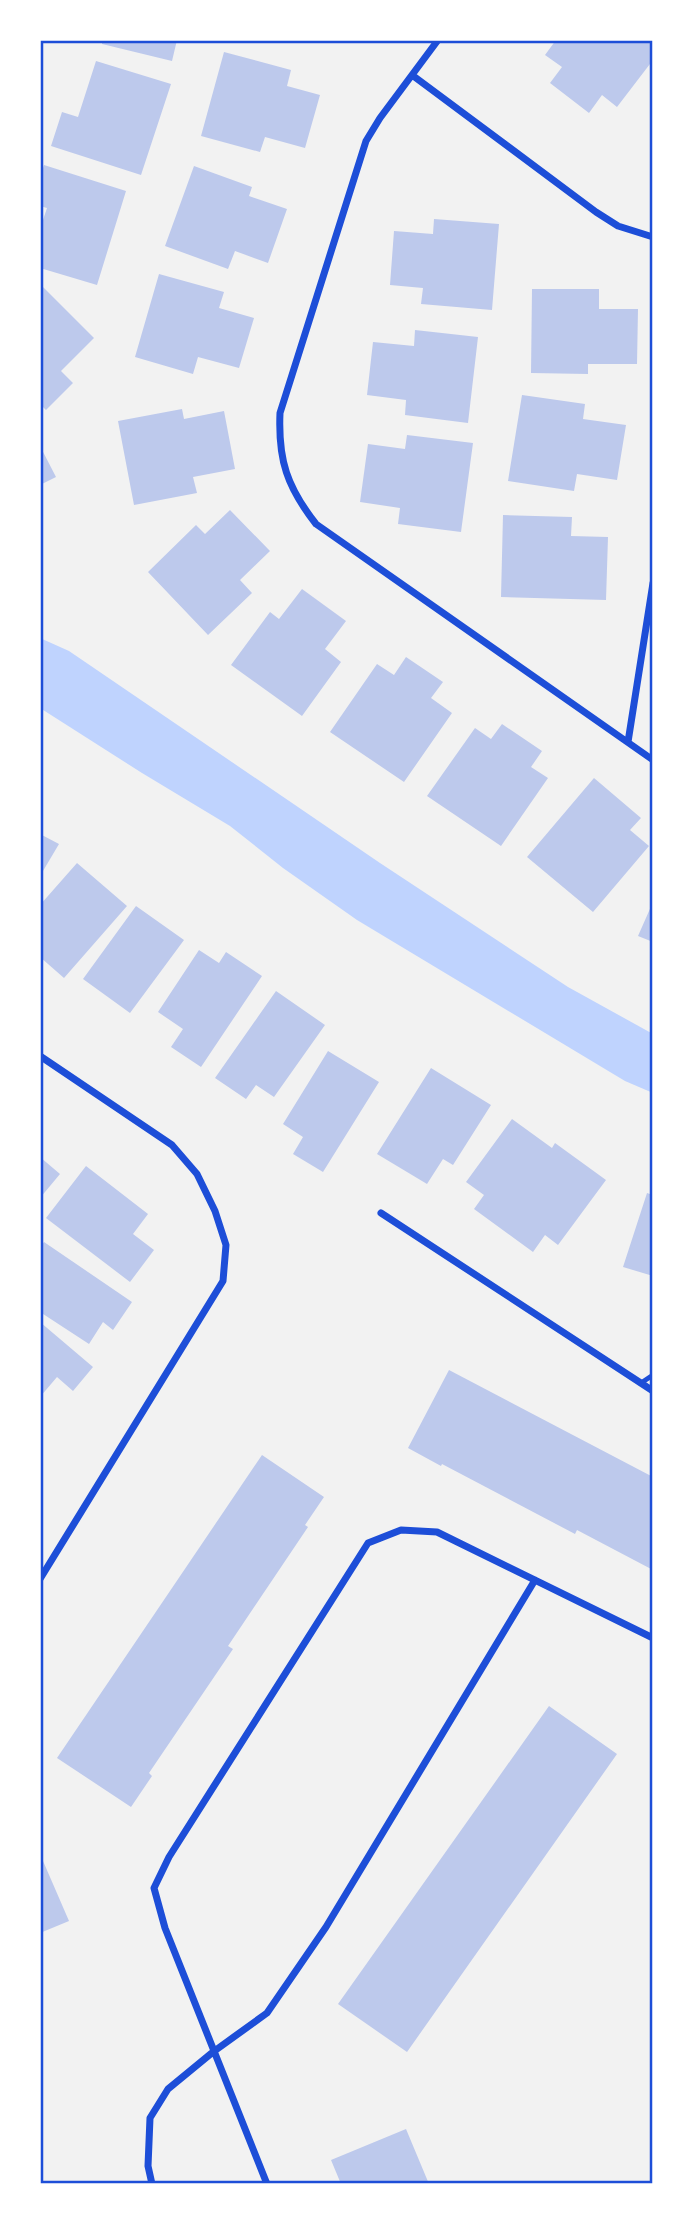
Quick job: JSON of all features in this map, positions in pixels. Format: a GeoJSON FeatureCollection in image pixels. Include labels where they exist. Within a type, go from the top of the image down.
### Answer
{"type":"FeatureCollection","features":[{"type":"Feature","properties":{"kind":"street"},"geometry":{"type":"LineString","coordinates":[[438,40],[366,141],[280,414],[279,437],[285,473],[301,505],[316,524],[653,760]]}},
{"type":"Feature","properties":{"kind":"street"},"geometry":{"type":"LineString","coordinates":[[412,75],[596,212],[618,226],[653,237]]}},
{"type":"Feature","properties":{"kind":"street"},"geometry":{"type":"LineString","coordinates":[[628,742],[653,583]]}},
{"type":"Feature","properties":{"kind":"street"},"geometry":{"type":"LineString","coordinates":[[40,1056],[172,1145],[197,1174],[215,1211],[226,1245],[223,1281],[40,1579]]}},
{"type":"Feature","properties":{"kind":"street"},"geometry":{"type":"LineString","coordinates":[[381,1213],[653,1391]]}},
{"type":"Feature","properties":{"kind":"street"},"geometry":{"type":"LineString","coordinates":[[267,2184],[165,1928],[154,1888],[169,1857],[368,1543],[401,1530],[437,1532],[653,1638]]}},
{"type":"Feature","properties":{"kind":"street"},"geometry":{"type":"LineString","coordinates":[[152,2184],[149,2166],[150,2118],[168,2089],[267,2013],[318,1938],[535,1580]]}},
{"type":"Feature","properties":{"kind":"lane"},"geometry":{"type":"LineString","coordinates":[[641,1384],[653,1375]]}},
{"type":"Feature","properties":{"kind":"water"},"geometry":{"type":"Polygon","coordinates":[[[40,638],[69,651],[380,863],[568,987],[653,1034],[653,1093],[625,1081],[357,920],[283,868],[230,826],[40,708],[40,638]]]}},
{"type":"Feature","properties":{"kind":"building"},"geometry":{"type":"Polygon","coordinates":[[[102,40],[177,40],[172,61],[102,44],[102,40]]]}},
{"type":"Feature","properties":{"kind":"building"},"geometry":{"type":"Polygon","coordinates":[[[556,40],[653,40],[653,60],[617,107],[602,95],[589,113],[550,83],[562,67],[545,55],[556,40]]]}},
{"type":"Feature","properties":{"kind":"building"},"geometry":{"type":"Polygon","coordinates":[[[224,52],[291,70],[287,86],[320,95],[305,148],[265,137],[260,152],[201,136],[224,52]]]}},
{"type":"Feature","properties":{"kind":"building"},"geometry":{"type":"Polygon","coordinates":[[[96,61],[171,84],[141,175],[51,146],[62,112],[78,117],[96,61]]]}},
{"type":"Feature","properties":{"kind":"building"},"geometry":{"type":"Polygon","coordinates":[[[44,165],[126,191],[97,285],[40,268],[40,229],[47,208],[40,206],[40,177],[44,165]]]}},
{"type":"Feature","properties":{"kind":"building"},"geometry":{"type":"Polygon","coordinates":[[[194,166],[252,187],[249,196],[287,209],[268,263],[235,251],[228,269],[165,246],[194,166]]]}},
{"type":"Feature","properties":{"kind":"building"},"geometry":{"type":"Polygon","coordinates":[[[434,219],[499,224],[492,310],[421,304],[423,288],[390,285],[394,231],[433,234],[434,219]]]}},
{"type":"Feature","properties":{"kind":"building"},"geometry":{"type":"Polygon","coordinates":[[[159,274],[224,292],[219,308],[254,318],[239,368],[198,357],[193,374],[135,357],[159,274]]]}},
{"type":"Feature","properties":{"kind":"building"},"geometry":{"type":"Polygon","coordinates":[[[42,286],[94,338],[61,371],[73,383],[46,410],[40,404],[42,286]]]}},
{"type":"Feature","properties":{"kind":"building"},"geometry":{"type":"Polygon","coordinates":[[[532,289],[599,289],[599,309],[638,309],[637,364],[588,364],[588,374],[531,373],[532,289]]]}},
{"type":"Feature","properties":{"kind":"building"},"geometry":{"type":"Polygon","coordinates":[[[415,330],[478,337],[468,423],[405,415],[406,400],[367,395],[373,342],[414,346],[415,330]]]}},
{"type":"Feature","properties":{"kind":"building"},"geometry":{"type":"Polygon","coordinates":[[[522,395],[585,404],[583,419],[626,425],[617,480],[577,474],[574,491],[508,481],[522,395]]]}},
{"type":"Feature","properties":{"kind":"building"},"geometry":{"type":"Polygon","coordinates":[[[182,409],[184,419],[224,411],[235,469],[193,477],[197,493],[134,505],[118,421],[182,409]]]}},
{"type":"Feature","properties":{"kind":"building"},"geometry":{"type":"Polygon","coordinates":[[[407,435],[473,443],[461,532],[398,524],[400,508],[360,502],[368,444],[405,449],[407,435]]]}},
{"type":"Feature","properties":{"kind":"building"},"geometry":{"type":"Polygon","coordinates":[[[40,446],[56,477],[40,485],[40,446]]]}},
{"type":"Feature","properties":{"kind":"building"},"geometry":{"type":"Polygon","coordinates":[[[230,510],[270,551],[240,580],[252,593],[208,635],[148,572],[196,525],[205,534],[230,510]]]}},
{"type":"Feature","properties":{"kind":"building"},"geometry":{"type":"Polygon","coordinates":[[[503,515],[572,517],[571,536],[608,537],[606,600],[501,597],[503,515]]]}},
{"type":"Feature","properties":{"kind":"building"},"geometry":{"type":"Polygon","coordinates":[[[302,589],[346,621],[325,649],[341,662],[302,716],[231,665],[270,612],[279,619],[302,589]]]}},
{"type":"Feature","properties":{"kind":"building"},"geometry":{"type":"Polygon","coordinates":[[[406,657],[443,682],[431,698],[452,713],[404,782],[330,732],[377,664],[394,675],[406,657]]]}},
{"type":"Feature","properties":{"kind":"building"},"geometry":{"type":"Polygon","coordinates":[[[502,724],[542,751],[531,767],[548,778],[501,846],[427,796],[475,728],[491,739],[502,724]]]}},
{"type":"Feature","properties":{"kind":"building"},"geometry":{"type":"Polygon","coordinates":[[[594,778],[641,818],[630,830],[649,846],[593,912],[527,857],[594,778]]]}},
{"type":"Feature","properties":{"kind":"building"},"geometry":{"type":"Polygon","coordinates":[[[40,834],[59,844],[40,876],[40,834]]]}},
{"type":"Feature","properties":{"kind":"building"},"geometry":{"type":"Polygon","coordinates":[[[77,863],[127,906],[64,978],[40,957],[40,905],[77,863]]]}},
{"type":"Feature","properties":{"kind":"building"},"geometry":{"type":"Polygon","coordinates":[[[653,902],[653,942],[638,936],[653,902]]]}},
{"type":"Feature","properties":{"kind":"building"},"geometry":{"type":"Polygon","coordinates":[[[136,906],[184,940],[130,1013],[83,979],[136,906]]]}},
{"type":"Feature","properties":{"kind":"building"},"geometry":{"type":"Polygon","coordinates":[[[199,950],[219,963],[226,952],[262,976],[201,1067],[171,1047],[183,1029],[158,1012],[199,950]]]}},
{"type":"Feature","properties":{"kind":"building"},"geometry":{"type":"Polygon","coordinates":[[[276,991],[325,1025],[274,1097],[256,1085],[246,1099],[215,1078],[276,991]]]}},
{"type":"Feature","properties":{"kind":"building"},"geometry":{"type":"Polygon","coordinates":[[[328,1051],[379,1082],[323,1172],[293,1154],[303,1137],[283,1124],[328,1051]]]}},
{"type":"Feature","properties":{"kind":"building"},"geometry":{"type":"Polygon","coordinates":[[[431,1068],[491,1105],[453,1165],[443,1159],[427,1184],[377,1154],[431,1068]]]}},
{"type":"Feature","properties":{"kind":"building"},"geometry":{"type":"Polygon","coordinates":[[[512,1119],[552,1148],[555,1143],[606,1180],[558,1245],[545,1235],[533,1252],[474,1209],[484,1195],[466,1182],[512,1119]]]}},
{"type":"Feature","properties":{"kind":"building"},"geometry":{"type":"Polygon","coordinates":[[[40,1157],[60,1174],[40,1198],[40,1157]]]}},
{"type":"Feature","properties":{"kind":"building"},"geometry":{"type":"Polygon","coordinates":[[[86,1166],[148,1214],[133,1234],[154,1250],[130,1282],[46,1218],[86,1166]]]}},
{"type":"Feature","properties":{"kind":"building"},"geometry":{"type":"Polygon","coordinates":[[[647,1193],[653,1195],[653,1276],[623,1267],[647,1193]]]}},
{"type":"Feature","properties":{"kind":"building"},"geometry":{"type":"Polygon","coordinates":[[[44,1242],[132,1302],[113,1330],[103,1322],[89,1344],[40,1312],[40,1248],[44,1242]]]}},
{"type":"Feature","properties":{"kind":"building"},"geometry":{"type":"Polygon","coordinates":[[[40,1322],[93,1367],[73,1391],[57,1377],[40,1397],[40,1322]]]}},
{"type":"Feature","properties":{"kind":"building"},"geometry":{"type":"Polygon","coordinates":[[[449,1370],[653,1477],[653,1570],[577,1530],[575,1534],[408,1448],[449,1370]]]}},
{"type":"Feature","properties":{"kind":"building"},"geometry":{"type":"Polygon","coordinates":[[[262,1455],[324,1497],[305,1525],[308,1527],[228,1646],[233,1649],[149,1773],[152,1776],[131,1807],[57,1758],[262,1455]]]}},
{"type":"Feature","properties":{"kind":"building"},"geometry":{"type":"Polygon","coordinates":[[[549,1706],[617,1754],[407,2052],[338,2004],[549,1706]]]}},
{"type":"Feature","properties":{"kind":"building"},"geometry":{"type":"Polygon","coordinates":[[[40,1854],[69,1921],[40,1933],[40,1854]]]}},
{"type":"Feature","properties":{"kind":"building"},"geometry":{"type":"Polygon","coordinates":[[[406,2129],[429,2184],[341,2184],[331,2160],[406,2129]]]}}]}
